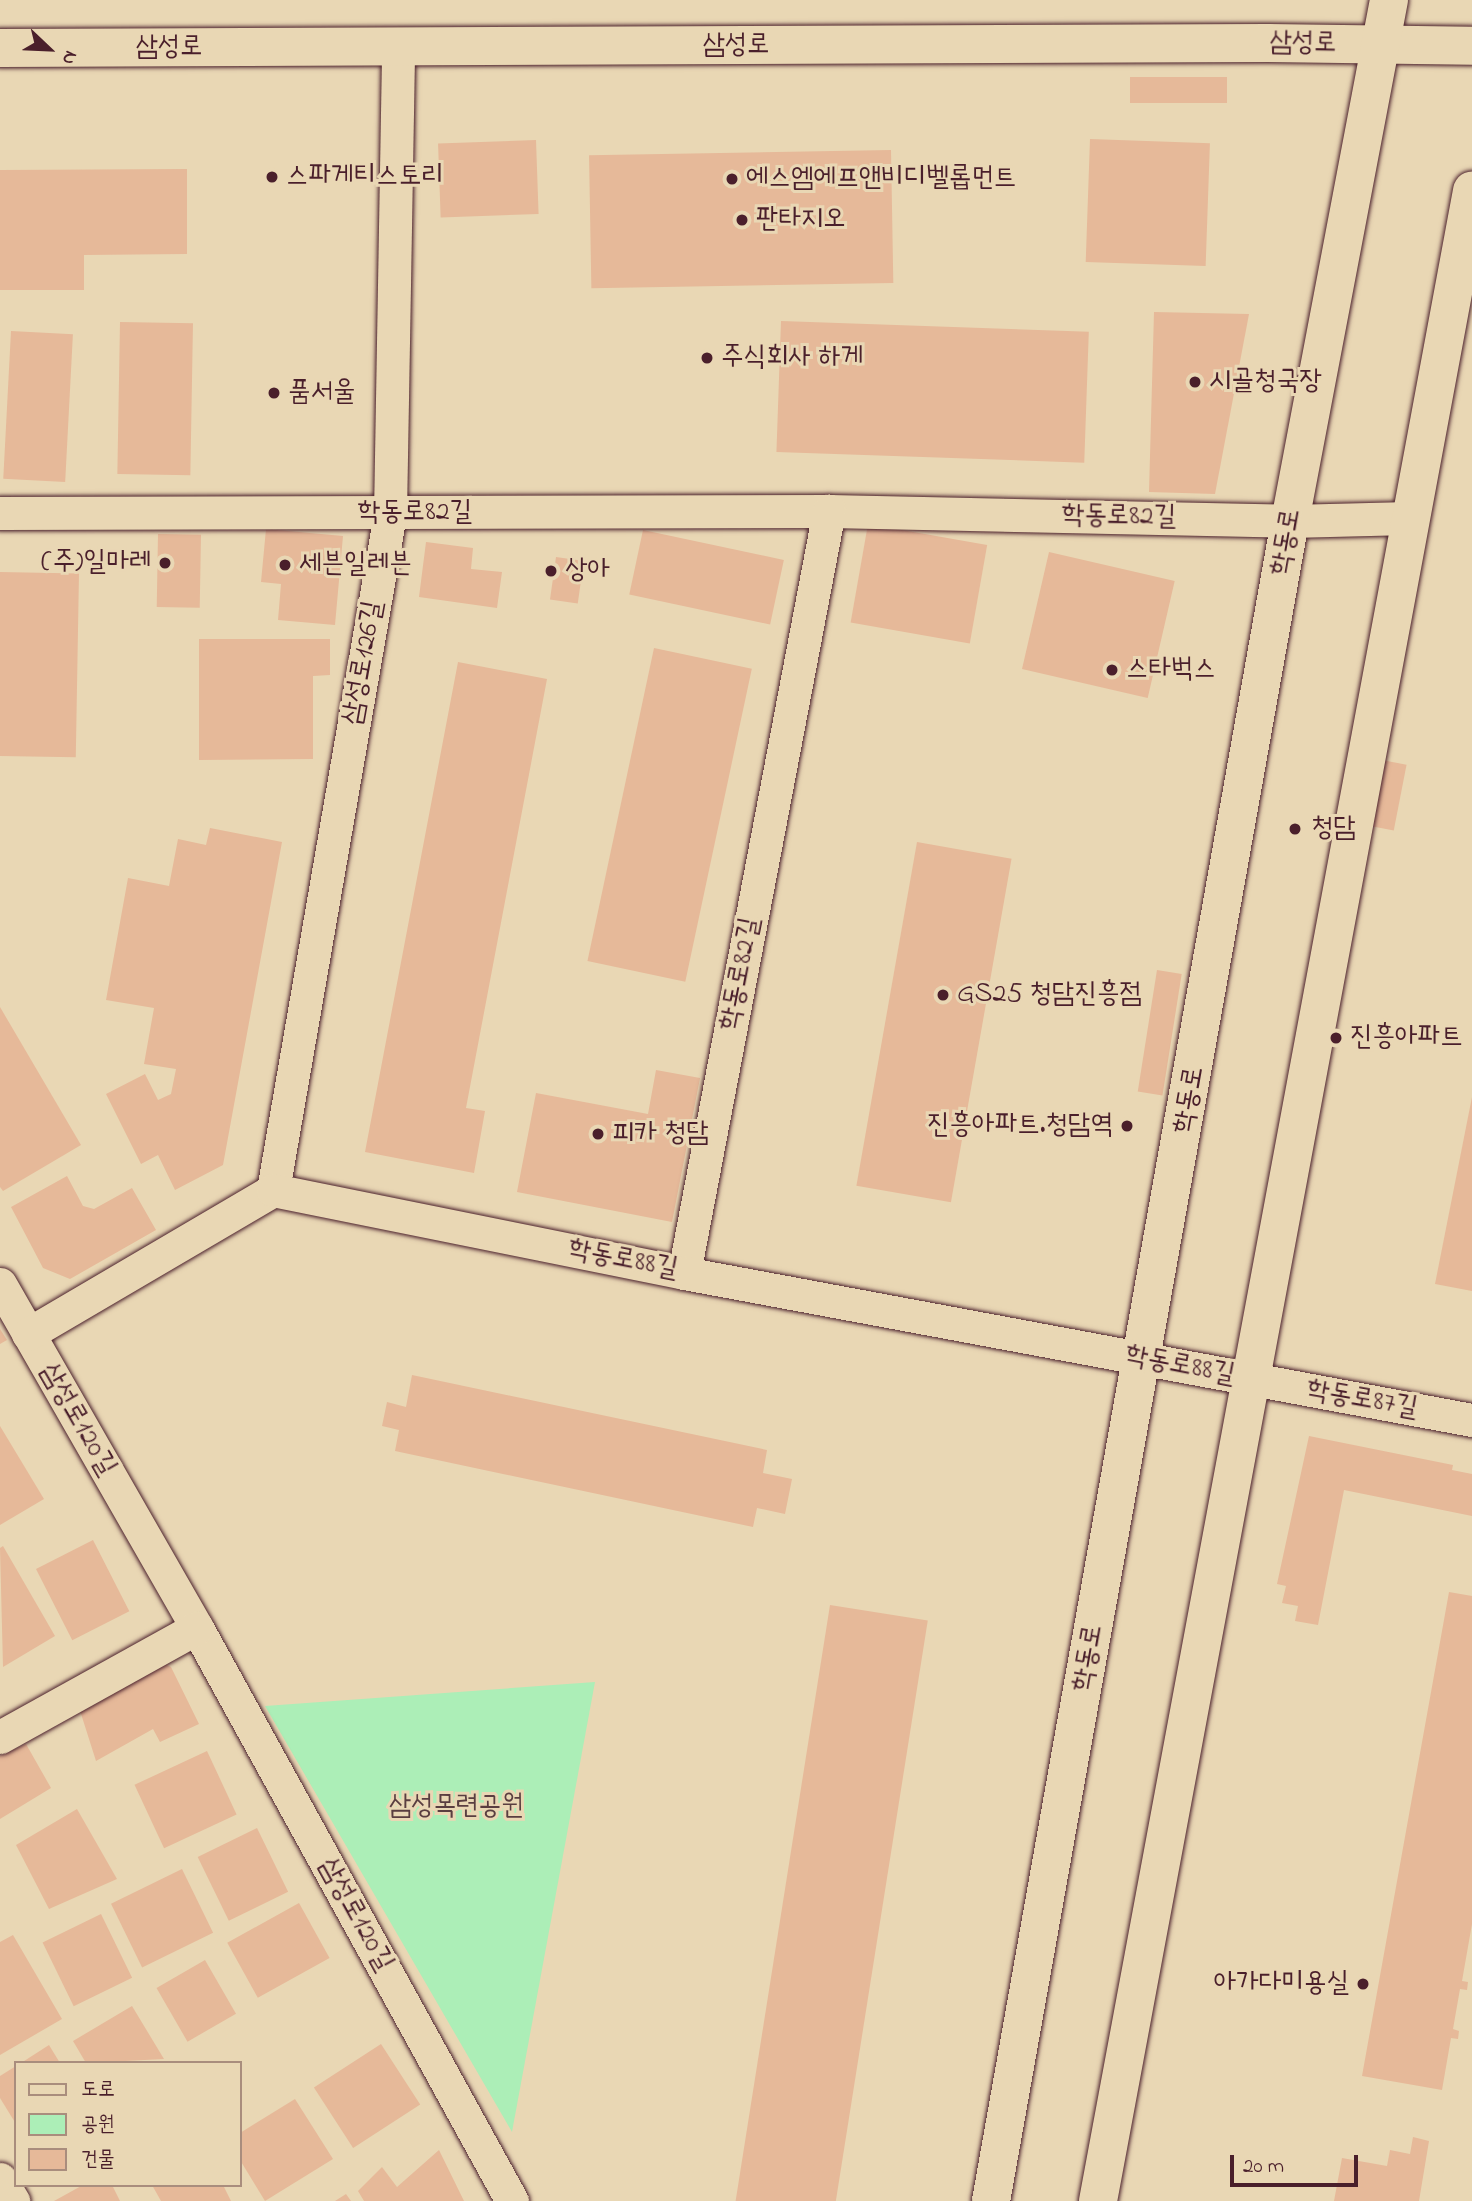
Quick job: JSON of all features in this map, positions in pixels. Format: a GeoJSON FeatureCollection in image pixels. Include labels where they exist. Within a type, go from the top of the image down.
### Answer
{"type":"FeatureCollection","features":[{"type":"Feature","properties":{"kind":"main road","name":"학동로"},"geometry":{"type":"LineString","coordinates":[[991,2201],[1290,521],[1390,0]]}},
{"type":"Feature","properties":{"kind":"main road","name":"삼성로"},"geometry":{"type":"LineString","coordinates":[[0,48],[1472,46]]}},
{"type":"Feature","properties":{"kind":"main road"},"geometry":{"type":"LineString","coordinates":[[1098,2201],[1472,190]]}},
{"type":"Feature","properties":{"kind":"street","name":"삼성로126길"},"geometry":{"type":"LineString","coordinates":[[273,1190],[390,514],[398,47]]}},
{"type":"Feature","properties":{"kind":"street","name":"학동로82길"},"geometry":{"type":"LineString","coordinates":[[684,1273],[829,511]]}},
{"type":"Feature","properties":{"kind":"street","name":"학동로82길"},"geometry":{"type":"LineString","coordinates":[[0,513],[829,511],[1290,521],[1409,518]]}},
{"type":"Feature","properties":{"kind":"street","name":"학동로88길"},"geometry":{"type":"LineString","coordinates":[[273,1190],[684,1273],[1253,1379]]}},
{"type":"Feature","properties":{"kind":"street"},"geometry":{"type":"LineString","coordinates":[[28,1334],[273,1190]]}},
{"type":"Feature","properties":{"kind":"street","name":"삼성로120길"},"geometry":{"type":"LineString","coordinates":[[0,1284],[197,1628],[512,2201]]}},
{"type":"Feature","properties":{"kind":"street","name":"학동로87길"},"geometry":{"type":"LineString","coordinates":[[1253,1379],[1472,1420]]}},
{"type":"Feature","properties":{"kind":"street"},"geometry":{"type":"LineString","coordinates":[[0,1737],[197,1628]]}},
{"type":"Feature","properties":{"kind":"street"},"geometry":{"type":"LineString","coordinates":[[0,2179],[13,2201]]}},
{"type":"Feature","properties":{"kind":"green space","name":"삼성목련공원"},"geometry":{"type":"Polygon","coordinates":[[[595,1682],[512,2132],[265,1706],[595,1682]]]}},
{"type":"Feature","properties":{"kind":"building"},"geometry":{"type":"Polygon","coordinates":[[[1130,77],[1227,77],[1227,103],[1130,103],[1130,77]]]}},
{"type":"Feature","properties":{"kind":"building"},"geometry":{"type":"Polygon","coordinates":[[[1090,139],[1210,143],[1206,266],[1086,262],[1090,139]]]}},
{"type":"Feature","properties":{"kind":"building"},"geometry":{"type":"Polygon","coordinates":[[[536,140],[539,214],[441,217],[438,143],[536,140]]]}},
{"type":"Feature","properties":{"kind":"building","name":"판타지오"},"geometry":{"type":"Polygon","coordinates":[[[891,150],[893,283],[591,288],[589,155],[891,150]]]}},
{"type":"Feature","properties":{"kind":"building"},"geometry":{"type":"Polygon","coordinates":[[[187,169],[187,254],[84,255],[84,290],[0,290],[0,170],[187,169]]]}},
{"type":"Feature","properties":{"kind":"building"},"geometry":{"type":"Polygon","coordinates":[[[1154,312],[1249,314],[1215,494],[1149,492],[1154,312]]]}},
{"type":"Feature","properties":{"kind":"building"},"geometry":{"type":"Polygon","coordinates":[[[781,321],[1089,332],[1084,463],[776,452],[781,321]]]}},
{"type":"Feature","properties":{"kind":"building"},"geometry":{"type":"Polygon","coordinates":[[[120,322],[193,323],[190,475],[117,474],[120,322]]]}},
{"type":"Feature","properties":{"kind":"building"},"geometry":{"type":"Polygon","coordinates":[[[11,331],[73,334],[65,482],[3,479],[11,331]]]}},
{"type":"Feature","properties":{"kind":"building"},"geometry":{"type":"Polygon","coordinates":[[[868,524],[987,545],[970,643],[851,622],[868,524]]]}},
{"type":"Feature","properties":{"kind":"building"},"geometry":{"type":"Polygon","coordinates":[[[266,529],[343,536],[335,625],[278,620],[281,584],[261,582],[266,529]]]}},
{"type":"Feature","properties":{"kind":"building"},"geometry":{"type":"Polygon","coordinates":[[[643,530],[784,560],[770,624],[629,595],[643,530]]]}},
{"type":"Feature","properties":{"kind":"building"},"geometry":{"type":"Polygon","coordinates":[[[158,534],[201,535],[200,608],[157,607],[158,534]]]}},
{"type":"Feature","properties":{"kind":"building"},"geometry":{"type":"Polygon","coordinates":[[[426,542],[473,548],[471,569],[502,572],[497,608],[419,597],[426,542]]]}},
{"type":"Feature","properties":{"kind":"building"},"geometry":{"type":"Polygon","coordinates":[[[1049,552],[1175,581],[1148,698],[1022,669],[1049,552]]]}},
{"type":"Feature","properties":{"kind":"building"},"geometry":{"type":"Polygon","coordinates":[[[556,557],[584,561],[578,603],[550,600],[556,557]]]}},
{"type":"Feature","properties":{"kind":"building"},"geometry":{"type":"Polygon","coordinates":[[[0,572],[79,573],[76,757],[0,756],[0,572]]]}},
{"type":"Feature","properties":{"kind":"building"},"geometry":{"type":"Polygon","coordinates":[[[199,639],[330,639],[330,675],[313,676],[313,759],[199,760],[199,639]]]}},
{"type":"Feature","properties":{"kind":"building"},"geometry":{"type":"Polygon","coordinates":[[[654,648],[752,669],[685,982],[587,961],[654,648]]]}},
{"type":"Feature","properties":{"kind":"building"},"geometry":{"type":"Polygon","coordinates":[[[458,662],[547,679],[466,1108],[485,1111],[474,1173],[365,1152],[458,662]]]}},
{"type":"Feature","properties":{"kind":"building"},"geometry":{"type":"Polygon","coordinates":[[[1382,760],[1407,765],[1394,831],[1369,826],[1382,760]]]}},
{"type":"Feature","properties":{"kind":"building"},"geometry":{"type":"Polygon","coordinates":[[[210,828],[282,842],[223,1165],[175,1190],[158,1155],[141,1164],[106,1094],[145,1074],[158,1100],[171,1094],[176,1069],[144,1064],[154,1008],[106,1000],[128,878],[169,886],[178,839],[206,845],[210,828]]]}},
{"type":"Feature","properties":{"kind":"building"},"geometry":{"type":"Polygon","coordinates":[[[917,842],[1012,859],[951,1202],[856,1186],[917,842]]]}},
{"type":"Feature","properties":{"kind":"building"},"geometry":{"type":"Polygon","coordinates":[[[1157,970],[1182,974],[1162,1095],[1138,1091],[1157,970]]]}},
{"type":"Feature","properties":{"kind":"building"},"geometry":{"type":"Polygon","coordinates":[[[0,1007],[81,1145],[3,1191],[0,1187],[0,1007]]]}},
{"type":"Feature","properties":{"kind":"building"},"geometry":{"type":"Polygon","coordinates":[[[656,1070],[700,1078],[672,1222],[517,1192],[536,1093],[648,1114],[656,1070]]]}},
{"type":"Feature","properties":{"kind":"building"},"geometry":{"type":"Polygon","coordinates":[[[1472,1097],[1472,1291],[1435,1284],[1472,1097]]]}},
{"type":"Feature","properties":{"kind":"building"},"geometry":{"type":"Polygon","coordinates":[[[67,1176],[83,1206],[94,1209],[132,1188],[156,1230],[70,1279],[43,1268],[11,1207],[67,1176]]]}},
{"type":"Feature","properties":{"kind":"building"},"geometry":{"type":"Polygon","coordinates":[[[0,1329],[7,1340],[0,1344],[0,1329]]]}},
{"type":"Feature","properties":{"kind":"building"},"geometry":{"type":"Polygon","coordinates":[[[412,1375],[767,1450],[763,1473],[792,1479],[785,1514],[757,1508],[753,1527],[395,1451],[399,1430],[382,1426],[387,1402],[406,1407],[412,1375]]]}},
{"type":"Feature","properties":{"kind":"building"},"geometry":{"type":"Polygon","coordinates":[[[0,1426],[44,1499],[0,1525],[0,1426]]]}},
{"type":"Feature","properties":{"kind":"building"},"geometry":{"type":"Polygon","coordinates":[[[1309,1436],[1453,1465],[1452,1470],[1472,1474],[1472,1516],[1344,1490],[1318,1625],[1295,1621],[1298,1606],[1282,1603],[1286,1586],[1277,1584],[1309,1436]]]}},
{"type":"Feature","properties":{"kind":"building"},"geometry":{"type":"Polygon","coordinates":[[[93,1540],[129,1611],[72,1640],[36,1569],[93,1540]]]}},
{"type":"Feature","properties":{"kind":"building"},"geometry":{"type":"Polygon","coordinates":[[[3,1546],[55,1636],[3,1667],[0,1548],[3,1546]]]}},
{"type":"Feature","properties":{"kind":"building"},"geometry":{"type":"Polygon","coordinates":[[[1449,1592],[1472,1596],[1472,1924],[1462,1981],[1468,1982],[1467,1990],[1460,1989],[1453,2029],[1459,2031],[1458,2039],[1451,2038],[1442,2090],[1362,2076],[1449,1592]]]}},
{"type":"Feature","properties":{"kind":"building"},"geometry":{"type":"Polygon","coordinates":[[[830,1605],[928,1620],[836,2201],[736,2201],[830,1605]]]}},
{"type":"Feature","properties":{"kind":"building"},"geometry":{"type":"Polygon","coordinates":[[[154,1659],[171,1667],[199,1724],[160,1742],[153,1729],[96,1761],[76,1698],[154,1659]]]}},
{"type":"Feature","properties":{"kind":"building"},"geometry":{"type":"Polygon","coordinates":[[[26,1744],[51,1788],[0,1819],[0,1756],[26,1744]]]}},
{"type":"Feature","properties":{"kind":"building"},"geometry":{"type":"Polygon","coordinates":[[[207,1751],[237,1814],[164,1848],[134,1785],[207,1751]]]}},
{"type":"Feature","properties":{"kind":"building"},"geometry":{"type":"Polygon","coordinates":[[[77,1809],[117,1879],[49,1909],[16,1845],[77,1809]]]}},
{"type":"Feature","properties":{"kind":"building"},"geometry":{"type":"Polygon","coordinates":[[[257,1828],[288,1892],[229,1921],[198,1857],[257,1828]]]}},
{"type":"Feature","properties":{"kind":"building"},"geometry":{"type":"Polygon","coordinates":[[[182,1869],[213,1933],[142,1967],[111,1904],[182,1869]]]}},
{"type":"Feature","properties":{"kind":"building"},"geometry":{"type":"Polygon","coordinates":[[[299,1903],[330,1958],[258,1998],[227,1943],[299,1903]]]}},
{"type":"Feature","properties":{"kind":"building"},"geometry":{"type":"Polygon","coordinates":[[[101,1914],[132,1978],[74,2006],[43,1942],[101,1914]]]}},
{"type":"Feature","properties":{"kind":"building"},"geometry":{"type":"Polygon","coordinates":[[[13,1935],[62,2019],[0,2055],[0,1942],[13,1935]]]}},
{"type":"Feature","properties":{"kind":"building"},"geometry":{"type":"Polygon","coordinates":[[[205,1960],[236,2014],[188,2042],[157,1988],[205,1960]]]}},
{"type":"Feature","properties":{"kind":"building"},"geometry":{"type":"Polygon","coordinates":[[[132,2006],[164,2059],[85,2061],[73,2041],[132,2006]]]}},
{"type":"Feature","properties":{"kind":"building"},"geometry":{"type":"Polygon","coordinates":[[[381,2044],[420,2104],[353,2148],[314,2088],[381,2044]]]}},
{"type":"Feature","properties":{"kind":"building"},"geometry":{"type":"Polygon","coordinates":[[[49,2045],[59,2061],[24,2061],[49,2045]]]}},
{"type":"Feature","properties":{"kind":"building"},"geometry":{"type":"Polygon","coordinates":[[[14,2067],[14,2121],[0,2098],[0,2076],[14,2067]]]}},
{"type":"Feature","properties":{"kind":"building"},"geometry":{"type":"Polygon","coordinates":[[[295,2099],[333,2159],[265,2201],[242,2163],[242,2132],[295,2099]]]}},
{"type":"Feature","properties":{"kind":"building"},"geometry":{"type":"Polygon","coordinates":[[[1413,2137],[1429,2141],[1419,2201],[1334,2201],[1342,2158],[1387,2166],[1390,2150],[1410,2154],[1413,2137]]]}},
{"type":"Feature","properties":{"kind":"building"},"geometry":{"type":"Polygon","coordinates":[[[439,2150],[464,2201],[364,2201],[358,2191],[382,2167],[397,2187],[439,2150]]]}},
{"type":"Feature","properties":{"kind":"building"},"geometry":{"type":"Polygon","coordinates":[[[79,2187],[113,2187],[120,2201],[54,2201],[79,2187]]]}},
{"type":"Feature","properties":{"kind":"building"},"geometry":{"type":"Polygon","coordinates":[[[153,2187],[224,2187],[231,2201],[161,2201],[153,2187]]]}},
{"type":"Feature","properties":{"kind":"building"},"geometry":{"type":"Polygon","coordinates":[[[346,2194],[351,2201],[335,2201],[346,2194]]]}},
{"type":"Feature","properties":{"kind":"place","name":"스파게티스토리"},"geometry":{"type":"Point","coordinates":[272,177]}},
{"type":"Feature","properties":{"kind":"place","name":"에스엠에프앤비디벨롭먼트"},"geometry":{"type":"Point","coordinates":[732,179]}},
{"type":"Feature","properties":{"kind":"place","name":"판타지오"},"geometry":{"type":"Point","coordinates":[742,220]}},
{"type":"Feature","properties":{"kind":"place","name":"주식회사 하게"},"geometry":{"type":"Point","coordinates":[707,358]}},
{"type":"Feature","properties":{"kind":"place","name":"시골청국장"},"geometry":{"type":"Point","coordinates":[1195,382]}},
{"type":"Feature","properties":{"kind":"place","name":"품서울"},"geometry":{"type":"Point","coordinates":[274,393]}},
{"type":"Feature","properties":{"kind":"place","name":"(주)일마레"},"geometry":{"type":"Point","coordinates":[165,563]}},
{"type":"Feature","properties":{"kind":"place","name":"세븐일레븐"},"geometry":{"type":"Point","coordinates":[285,565]}},
{"type":"Feature","properties":{"kind":"place","name":"상아"},"geometry":{"type":"Point","coordinates":[551,571]}},
{"type":"Feature","properties":{"kind":"place","name":"스타벅스"},"geometry":{"type":"Point","coordinates":[1112,670]}},
{"type":"Feature","properties":{"kind":"place","name":"청담"},"geometry":{"type":"Point","coordinates":[1295,829]}},
{"type":"Feature","properties":{"kind":"place","name":"GS25 청담진흥점"},"geometry":{"type":"Point","coordinates":[943,995]}},
{"type":"Feature","properties":{"kind":"place","name":"진흥아파트"},"geometry":{"type":"Point","coordinates":[1336,1038]}},
{"type":"Feature","properties":{"kind":"place","name":"진흥아파트.청담역"},"geometry":{"type":"Point","coordinates":[1127,1126]}},
{"type":"Feature","properties":{"kind":"place","name":"피카 청담"},"geometry":{"type":"Point","coordinates":[598,1134]}},
{"type":"Feature","properties":{"kind":"place","name":"아가다미용실"},"geometry":{"type":"Point","coordinates":[1363,1984]}}]}
